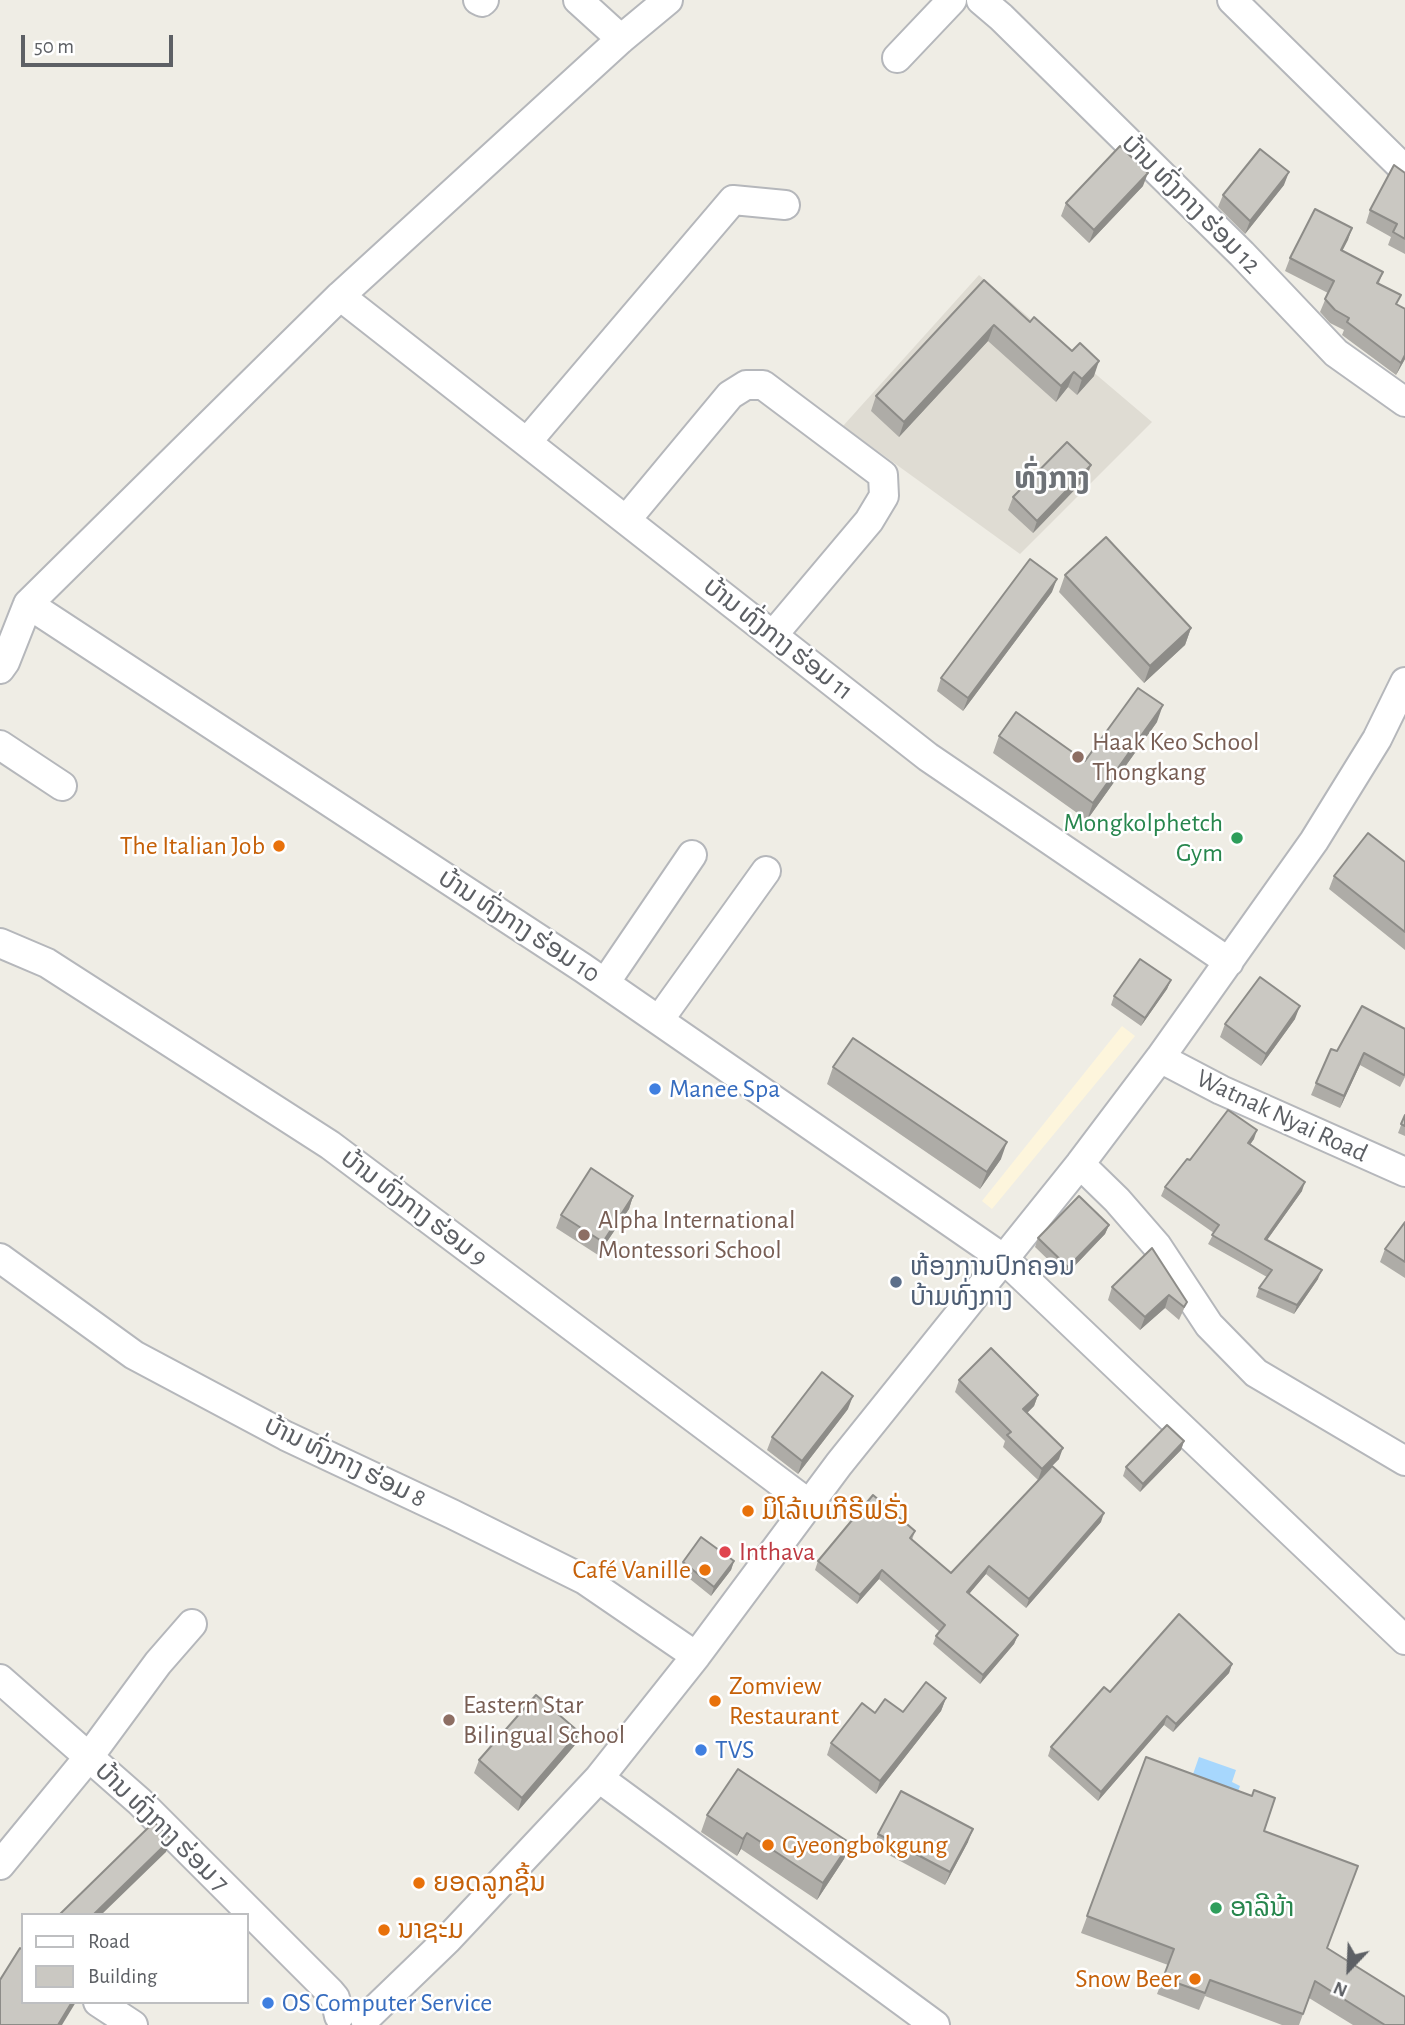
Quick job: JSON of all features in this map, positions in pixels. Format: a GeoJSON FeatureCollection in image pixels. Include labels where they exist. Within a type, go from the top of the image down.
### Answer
{"type":"FeatureCollection","features":[{"type":"Feature","properties":{"kind":"street"},"geometry":{"type":"LineString","coordinates":[[478,0],[484,0]]}},
{"type":"Feature","properties":{"kind":"street"},"geometry":{"type":"LineString","coordinates":[[578,0],[621,39]]}},
{"type":"Feature","properties":{"kind":"street"},"geometry":{"type":"LineString","coordinates":[[0,669],[28,604],[340,296],[621,39],[668,0]]}},
{"type":"Feature","properties":{"kind":"street"},"geometry":{"type":"LineString","coordinates":[[897,58],[952,0]]}},
{"type":"Feature","properties":{"kind":"street","name":"ບ້ານ ທົ່ງກາງ ຮ່ອມ 12"},"geometry":{"type":"LineString","coordinates":[[981,0],[1242,254],[1336,353],[1405,402]]}},
{"type":"Feature","properties":{"kind":"street"},"geometry":{"type":"LineString","coordinates":[[1232,0],[1405,170]]}},
{"type":"Feature","properties":{"kind":"street"},"geometry":{"type":"LineString","coordinates":[[527,442],[733,200],[785,205]]}},
{"type":"Feature","properties":{"kind":"street","name":"ບ້ານ ທົ່ງກາງ ຮ່ອມ 11"},"geometry":{"type":"LineString","coordinates":[[340,296],[928,757],[1229,962]]}},
{"type":"Feature","properties":{"kind":"street"},"geometry":{"type":"LineString","coordinates":[[626,520],[730,395],[746,385],[763,384],[883,475],[884,496],[869,521],[773,635]]}},
{"type":"Feature","properties":{"kind":"street","name":"ບ້ານ ທົ່ງກາງ ຮ່ອມ 10"},"geometry":{"type":"LineString","coordinates":[[28,604],[605,983],[1003,1259],[1405,1640]]}},
{"type":"Feature","properties":{"kind":"street"},"geometry":{"type":"LineString","coordinates":[[351,2021],[447,1940],[599,1779],[696,1656],[809,1504],[1080,1164],[1160,1058],[1314,841],[1377,739],[1405,682]]}},
{"type":"Feature","properties":{"kind":"street"},"geometry":{"type":"LineString","coordinates":[[0,745],[62,786]]}},
{"type":"Feature","properties":{"kind":"street"},"geometry":{"type":"LineString","coordinates":[[605,983],[692,855]]}},
{"type":"Feature","properties":{"kind":"street"},"geometry":{"type":"LineString","coordinates":[[659,1020],[766,871]]}},
{"type":"Feature","properties":{"kind":"street","name":"ບ້ານ ທົ່ງກາງ ຮ່ອມ 9"},"geometry":{"type":"LineString","coordinates":[[0,943],[47,962],[330,1145],[809,1504]]}},
{"type":"Feature","properties":{"kind":"street","name":"Watnak Nyai Road"},"geometry":{"type":"LineString","coordinates":[[1160,1058],[1221,1090],[1405,1172]]}},
{"type":"Feature","properties":{"kind":"street"},"geometry":{"type":"LineString","coordinates":[[1080,1164],[1117,1200],[1157,1246],[1209,1325],[1256,1373],[1405,1461]]}},
{"type":"Feature","properties":{"kind":"street","name":"ບ້ານ ທົ່ງກາງ ຮ່ອມ 8"},"geometry":{"type":"LineString","coordinates":[[0,1258],[134,1355],[286,1436],[585,1580],[696,1656]]}},
{"type":"Feature","properties":{"kind":"street"},"geometry":{"type":"LineString","coordinates":[[0,1865],[88,1758],[158,1662],[192,1625]]}},
{"type":"Feature","properties":{"kind":"street","name":"ບ້ານ ທົ່ງກາງ ຮ່ອມ 7"},"geometry":{"type":"LineString","coordinates":[[0,1679],[88,1758],[134,1808],[246,1913]]}},
{"type":"Feature","properties":{"kind":"street"},"geometry":{"type":"LineString","coordinates":[[599,1779],[934,2025]]}},
{"type":"Feature","properties":{"kind":"street","name":"ບ້ານ ທົ່ງກາງ ຮ່ອມ 7"},"geometry":{"type":"LineString","coordinates":[[248,1915],[330,1992],[351,2021]]}},
{"type":"Feature","properties":{"kind":"street"},"geometry":{"type":"LineString","coordinates":[[101,2004],[133,2025]]}},
{"type":"Feature","properties":{"kind":"shaded area"},"geometry":{"type":"Polygon","coordinates":[[[979,275],[1152,422],[1020,554],[843,426],[979,275]]]}},
{"type":"Feature","properties":{"kind":"shaded area"},"geometry":{"type":"Polygon","coordinates":[[[1122,1026],[1135,1036],[992,1209],[982,1201],[1122,1026]]]}},
{"type":"Feature","properties":{"kind":"water"},"geometry":{"type":"Polygon","coordinates":[[[1199,1757],[1236,1770],[1232,1782],[1240,1786],[1237,1794],[1192,1777],[1199,1757]]]}},
{"type":"Feature","properties":{"kind":"building"},"geometry":{"type":"Polygon","coordinates":[[[1120,146],[1148,173],[1094,230],[1066,203],[1120,146]]]}},
{"type":"Feature","properties":{"kind":"building"},"geometry":{"type":"Polygon","coordinates":[[[1260,149],[1289,172],[1250,221],[1223,195],[1260,149]]]}},
{"type":"Feature","properties":{"kind":"building"},"geometry":{"type":"Polygon","coordinates":[[[1394,165],[1405,173],[1405,239],[1393,232],[1397,224],[1370,210],[1394,165]]]}},
{"type":"Feature","properties":{"kind":"building"},"geometry":{"type":"Polygon","coordinates":[[[1315,209],[1352,228],[1341,250],[1383,272],[1377,283],[1401,295],[1396,304],[1405,309],[1405,355],[1401,363],[1347,322],[1349,318],[1335,310],[1325,299],[1334,281],[1290,258],[1315,209]]]}},
{"type":"Feature","properties":{"kind":"building"},"geometry":{"type":"Polygon","coordinates":[[[984,280],[1030,322],[1034,317],[1072,351],[1080,343],[1099,361],[1082,379],[1074,372],[1061,386],[994,325],[904,422],[876,396],[984,280]]]}},
{"type":"Feature","properties":{"kind":"building"},"geometry":{"type":"Polygon","coordinates":[[[1067,442],[1091,465],[1037,521],[1013,497],[1067,442]]]}},
{"type":"Feature","properties":{"kind":"building"},"geometry":{"type":"Polygon","coordinates":[[[1106,537],[1191,628],[1150,666],[1065,575],[1106,537]]]}},
{"type":"Feature","properties":{"kind":"building"},"geometry":{"type":"Polygon","coordinates":[[[1030,559],[1057,579],[968,698],[941,678],[1030,559]]]}},
{"type":"Feature","properties":{"kind":"building"},"geometry":{"type":"Polygon","coordinates":[[[1138,688],[1163,705],[1093,803],[999,736],[1016,712],[1085,761],[1138,688]]]}},
{"type":"Feature","properties":{"kind":"building"},"geometry":{"type":"Polygon","coordinates":[[[1368,833],[1405,862],[1405,932],[1334,876],[1368,833]]]}},
{"type":"Feature","properties":{"kind":"building"},"geometry":{"type":"Polygon","coordinates":[[[1140,959],[1171,980],[1145,1018],[1114,996],[1140,959]]]}},
{"type":"Feature","properties":{"kind":"building"},"geometry":{"type":"Polygon","coordinates":[[[1260,977],[1300,1006],[1266,1054],[1225,1024],[1260,977]]]}},
{"type":"Feature","properties":{"kind":"building"},"geometry":{"type":"Polygon","coordinates":[[[1362,1006],[1405,1029],[1405,1074],[1364,1053],[1344,1096],[1316,1083],[1331,1049],[1337,1051],[1362,1006]]]}},
{"type":"Feature","properties":{"kind":"building"},"geometry":{"type":"Polygon","coordinates":[[[853,1038],[1007,1142],[987,1172],[833,1067],[853,1038]]]}},
{"type":"Feature","properties":{"kind":"building"},"geometry":{"type":"Polygon","coordinates":[[[1228,1110],[1257,1130],[1248,1143],[1305,1182],[1265,1239],[1322,1270],[1297,1305],[1259,1288],[1272,1270],[1212,1235],[1219,1225],[1165,1187],[1187,1159],[1190,1160],[1228,1110]]]}},
{"type":"Feature","properties":{"kind":"building"},"geometry":{"type":"Polygon","coordinates":[[[591,1168],[633,1196],[603,1242],[561,1215],[591,1168]]]}},
{"type":"Feature","properties":{"kind":"building"},"geometry":{"type":"Polygon","coordinates":[[[1079,1196],[1109,1225],[1068,1267],[1038,1238],[1079,1196]]]}},
{"type":"Feature","properties":{"kind":"building"},"geometry":{"type":"Polygon","coordinates":[[[1405,1222],[1405,1262],[1385,1249],[1405,1222]]]}},
{"type":"Feature","properties":{"kind":"building"},"geometry":{"type":"Polygon","coordinates":[[[1152,1248],[1187,1302],[1184,1307],[1169,1295],[1145,1317],[1112,1287],[1152,1248]]]}},
{"type":"Feature","properties":{"kind":"building"},"geometry":{"type":"Polygon","coordinates":[[[991,1348],[1038,1395],[1023,1409],[1063,1448],[1042,1469],[1007,1435],[1011,1432],[959,1380],[991,1348]]]}},
{"type":"Feature","properties":{"kind":"building"},"geometry":{"type":"Polygon","coordinates":[[[822,1372],[853,1396],[802,1461],[772,1437],[822,1372]]]}},
{"type":"Feature","properties":{"kind":"building"},"geometry":{"type":"Polygon","coordinates":[[[1167,1425],[1184,1441],[1143,1484],[1126,1467],[1167,1425]]]}},
{"type":"Feature","properties":{"kind":"building"},"geometry":{"type":"Polygon","coordinates":[[[1052,1466],[1104,1513],[1029,1599],[989,1566],[967,1592],[1018,1635],[983,1675],[936,1636],[945,1625],[882,1570],[860,1595],[818,1561],[873,1495],[915,1531],[910,1538],[951,1573],[1052,1466]]]}},
{"type":"Feature","properties":{"kind":"building","name":"Café Vanille"},"geometry":{"type":"Polygon","coordinates":[[[701,1537],[734,1561],[714,1587],[683,1562],[701,1537]]]}},
{"type":"Feature","properties":{"kind":"building"},"geometry":{"type":"Polygon","coordinates":[[[1179,1614],[1232,1664],[1176,1724],[1167,1716],[1101,1792],[1051,1747],[1104,1687],[1110,1692],[1179,1614]]]}},
{"type":"Feature","properties":{"kind":"building"},"geometry":{"type":"Polygon","coordinates":[[[926,1682],[946,1698],[880,1781],[831,1743],[862,1703],[875,1713],[885,1699],[903,1712],[926,1682]]]}},
{"type":"Feature","properties":{"kind":"building"},"geometry":{"type":"Polygon","coordinates":[[[536,1695],[579,1732],[522,1798],[479,1760],[536,1695]]]}},
{"type":"Feature","properties":{"kind":"building","name":"ອາລີນ້າ"},"geometry":{"type":"Polygon","coordinates":[[[1146,1757],[1252,1796],[1254,1790],[1275,1798],[1264,1831],[1358,1866],[1327,1948],[1405,1997],[1405,2025],[1385,2025],[1315,1981],[1303,2014],[1210,1980],[1205,1993],[1163,1978],[1174,1949],[1087,1916],[1146,1757]]]}},
{"type":"Feature","properties":{"kind":"building"},"geometry":{"type":"Polygon","coordinates":[[[738,1769],[850,1843],[823,1883],[747,1833],[743,1839],[707,1815],[738,1769]]]}},
{"type":"Feature","properties":{"kind":"building"},"geometry":{"type":"Polygon","coordinates":[[[901,1791],[973,1829],[950,1872],[878,1834],[901,1791]]]}},
{"type":"Feature","properties":{"kind":"building"},"geometry":{"type":"Polygon","coordinates":[[[154,1822],[171,1839],[95,1913],[61,1913],[154,1822]]]}},
{"type":"Feature","properties":{"kind":"building"},"geometry":{"type":"Polygon","coordinates":[[[20,1948],[21,2004],[71,2004],[58,2025],[0,2025],[0,1980],[20,1948]]]}},
{"type":"Feature","properties":{"kind":"place","name":"Haak Keo School Thongkang"},"geometry":{"type":"Point","coordinates":[1078,757]}},
{"type":"Feature","properties":{"kind":"place","name":"Mongkolphetch Gym"},"geometry":{"type":"Point","coordinates":[1237,838]}},
{"type":"Feature","properties":{"kind":"place","name":"The Italian Job"},"geometry":{"type":"Point","coordinates":[279,846]}},
{"type":"Feature","properties":{"kind":"place","name":"Manee Spa"},"geometry":{"type":"Point","coordinates":[655,1089]}},
{"type":"Feature","properties":{"kind":"place","name":"Alpha International Montessori School"},"geometry":{"type":"Point","coordinates":[584,1235]}},
{"type":"Feature","properties":{"kind":"place","name":"ຫ້ອງການປົກຄອນ ບ້າມທົ່ງກາງ"},"geometry":{"type":"Point","coordinates":[896,1282]}},
{"type":"Feature","properties":{"kind":"place","name":"ມິໂລ້ເບເກີຣີຟຣັ່ງ"},"geometry":{"type":"Point","coordinates":[748,1511]}},
{"type":"Feature","properties":{"kind":"place","name":"Inthava"},"geometry":{"type":"Point","coordinates":[725,1552]}},
{"type":"Feature","properties":{"kind":"place","name":"Café Vanille"},"geometry":{"type":"Point","coordinates":[705,1570]}},
{"type":"Feature","properties":{"kind":"place","name":"Zomview Restaurant"},"geometry":{"type":"Point","coordinates":[715,1701]}},
{"type":"Feature","properties":{"kind":"place","name":"Eastern Star Bilingual School"},"geometry":{"type":"Point","coordinates":[449,1720]}},
{"type":"Feature","properties":{"kind":"place","name":"TVS"},"geometry":{"type":"Point","coordinates":[701,1750]}},
{"type":"Feature","properties":{"kind":"place","name":"Gyeongbokgung"},"geometry":{"type":"Point","coordinates":[768,1845]}},
{"type":"Feature","properties":{"kind":"place","name":"ຍອດລູກຊີ້ນ"},"geometry":{"type":"Point","coordinates":[419,1883]}},
{"type":"Feature","properties":{"kind":"place","name":"ອາລີນ້າ"},"geometry":{"type":"Point","coordinates":[1216,1908]}},
{"type":"Feature","properties":{"kind":"place","name":"ນາຊະມ"},"geometry":{"type":"Point","coordinates":[384,1930]}},
{"type":"Feature","properties":{"kind":"place","name":"Snow Beer"},"geometry":{"type":"Point","coordinates":[1195,1979]}},
{"type":"Feature","properties":{"kind":"place","name":"OS Computer Service"},"geometry":{"type":"Point","coordinates":[268,2003]}},
{"type":"Feature","properties":{"kind":"district","name":"ທົ່ງກາງ"},"geometry":{"type":"Point","coordinates":[1052,479]}}]}
